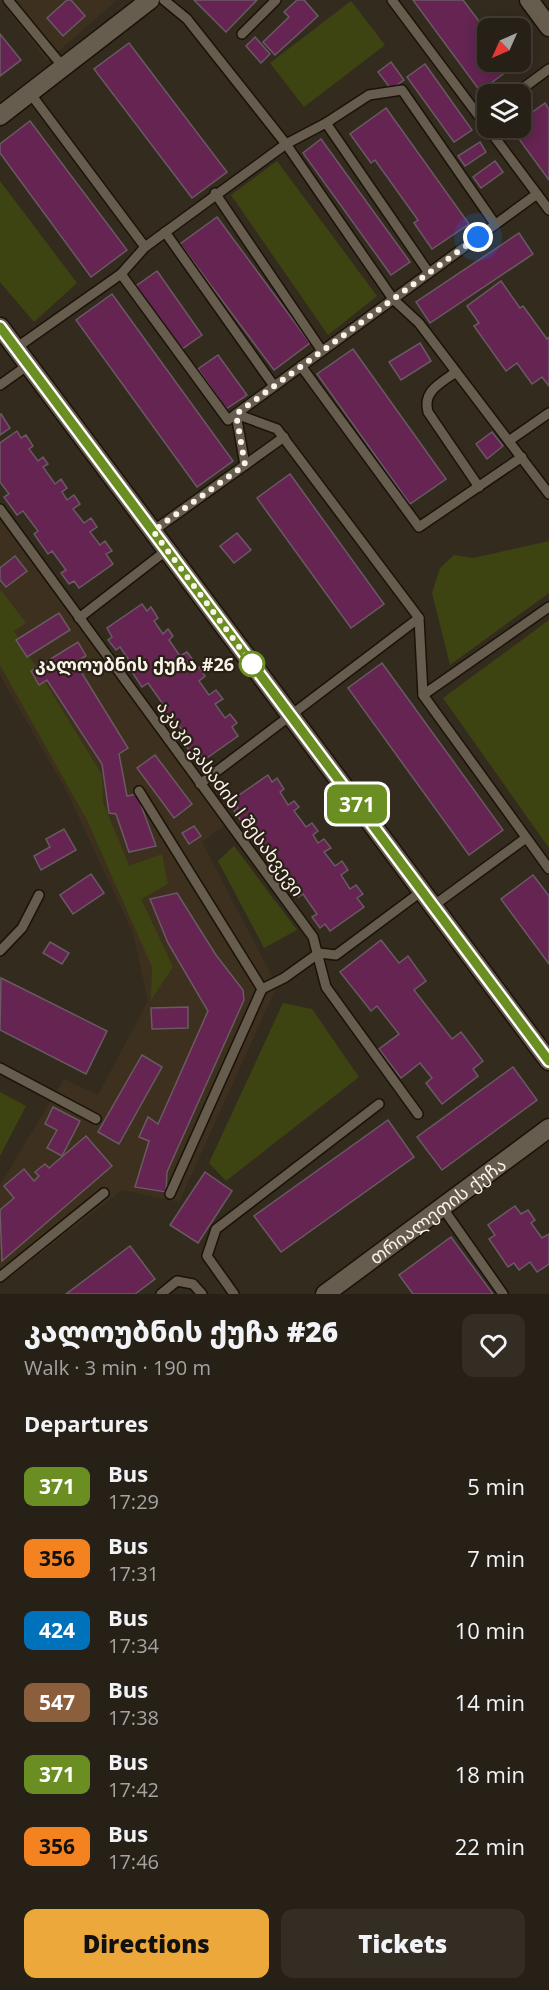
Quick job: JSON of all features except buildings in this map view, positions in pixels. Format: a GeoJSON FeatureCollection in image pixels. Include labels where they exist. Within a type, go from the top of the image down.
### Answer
{"type":"FeatureCollection","features":[{"type":"Feature","properties":{"kind":"street"},"geometry":{"type":"LineString","coordinates":[[0,116],[150,0]]}},
{"type":"Feature","properties":{"kind":"street"},"geometry":{"type":"LineString","coordinates":[[529,0],[549,27]]}},
{"type":"Feature","properties":{"kind":"street"},"geometry":{"type":"LineString","coordinates":[[0,327],[549,1061]]}},
{"type":"Feature","properties":{"kind":"street","name":"თრიალეთის ქუჩა"},"geometry":{"type":"LineString","coordinates":[[336,1291],[442,1207],[549,1128]]}},
{"type":"Feature","properties":{"kind":"lane"},"geometry":{"type":"LineString","coordinates":[[8,0],[64,68]]}},
{"type":"Feature","properties":{"kind":"lane"},"geometry":{"type":"LineString","coordinates":[[164,0],[188,19],[286,144],[393,299],[419,323],[549,494]]}},
{"type":"Feature","properties":{"kind":"lane"},"geometry":{"type":"LineString","coordinates":[[242,33],[276,0]]}},
{"type":"Feature","properties":{"kind":"lane"},"geometry":{"type":"LineString","coordinates":[[392,0],[477,108]]}},
{"type":"Feature","properties":{"kind":"lane"},"geometry":{"type":"LineString","coordinates":[[529,84],[549,69]]}},
{"type":"Feature","properties":{"kind":"lane"},"geometry":{"type":"LineString","coordinates":[[16,348],[121,274],[145,247],[215,193],[286,144],[326,123],[369,94],[402,90],[495,224]]}},
{"type":"Feature","properties":{"kind":"lane"},"geometry":{"type":"LineString","coordinates":[[30,93],[145,247]]}},
{"type":"Feature","properties":{"kind":"lane"},"geometry":{"type":"LineString","coordinates":[[326,123],[429,273]]}},
{"type":"Feature","properties":{"kind":"lane"},"geometry":{"type":"LineString","coordinates":[[498,138],[549,210]]}},
{"type":"Feature","properties":{"kind":"lane"},"geometry":{"type":"LineString","coordinates":[[215,193],[322,351]]}},
{"type":"Feature","properties":{"kind":"lane"},"geometry":{"type":"LineString","coordinates":[[121,274],[228,420],[537,194]]}},
{"type":"Feature","properties":{"kind":"lane"},"geometry":{"type":"LineString","coordinates":[[165,232],[274,386]]}},
{"type":"Feature","properties":{"kind":"lane"},"geometry":{"type":"LineString","coordinates":[[0,385],[28,365]]}},
{"type":"Feature","properties":{"kind":"lane"},"geometry":{"type":"LineString","coordinates":[[301,366],[419,527],[522,457]]}},
{"type":"Feature","properties":{"kind":"lane"},"geometry":{"type":"LineString","coordinates":[[456,372],[428,393],[425,402],[428,412],[479,486]]}},
{"type":"Feature","properties":{"kind":"lane"},"geometry":{"type":"LineString","coordinates":[[510,440],[549,413]]}},
{"type":"Feature","properties":{"kind":"lane"},"geometry":{"type":"LineString","coordinates":[[236,414],[277,429],[419,618],[423,695],[549,869]]}},
{"type":"Feature","properties":{"kind":"lane"},"geometry":{"type":"LineString","coordinates":[[236,414],[245,465]]}},
{"type":"Feature","properties":{"kind":"lane"},"geometry":{"type":"LineString","coordinates":[[153,531],[284,437]]}},
{"type":"Feature","properties":{"kind":"lane","name":"აკაკი ვასაძის I შესახვევი"},"geometry":{"type":"LineString","coordinates":[[0,509],[313,938],[327,987],[418,1114]]}},
{"type":"Feature","properties":{"kind":"lane"},"geometry":{"type":"LineString","coordinates":[[79,618],[167,550]]}},
{"type":"Feature","properties":{"kind":"lane"},"geometry":{"type":"LineString","coordinates":[[423,695],[549,607]]}},
{"type":"Feature","properties":{"kind":"lane"},"geometry":{"type":"LineString","coordinates":[[200,784],[292,717],[419,618]]}},
{"type":"Feature","properties":{"kind":"lane"},"geometry":{"type":"LineString","coordinates":[[139,791],[262,989]]}},
{"type":"Feature","properties":{"kind":"lane"},"geometry":{"type":"LineString","coordinates":[[434,906],[526,838]]}},
{"type":"Feature","properties":{"kind":"lane"},"geometry":{"type":"LineString","coordinates":[[170,1194],[262,989],[284,978],[319,953],[336,956],[422,891]]}},
{"type":"Feature","properties":{"kind":"lane"},"geometry":{"type":"LineString","coordinates":[[0,951],[22,928],[39,895]]}},
{"type":"Feature","properties":{"kind":"lane"},"geometry":{"type":"LineString","coordinates":[[0,1068],[96,1119]]}},
{"type":"Feature","properties":{"kind":"lane"},"geometry":{"type":"LineString","coordinates":[[234,1294],[207,1256],[216,1229],[379,1104]]}},
{"type":"Feature","properties":{"kind":"lane"},"geometry":{"type":"LineString","coordinates":[[0,1277],[104,1193]]}},
{"type":"Feature","properties":{"kind":"lane"},"geometry":{"type":"LineString","coordinates":[[442,1207],[503,1294]]}},
{"type":"Feature","properties":{"kind":"lane"},"geometry":{"type":"LineString","coordinates":[[161,1294],[177,1281],[193,1284],[202,1294]]}},
{"type":"Feature","properties":{"kind":"shaded area"},"geometry":{"type":"Polygon","coordinates":[[[0,0],[117,0],[47,61],[0,0]]]}},
{"type":"Feature","properties":{"kind":"shaded area"},"geometry":{"type":"Polygon","coordinates":[[[0,515],[90,642],[226,824],[202,842],[277,986],[179,1202],[122,1190],[8,1279],[0,1271],[0,1185],[64,1079],[98,1095],[148,1001],[133,933],[68,794],[0,675],[0,515]]]}},
{"type":"Feature","properties":{"kind":"green space"},"geometry":{"type":"Polygon","coordinates":[[[351,1],[385,45],[304,107],[270,63],[351,1]]]}},
{"type":"Feature","properties":{"kind":"green space"},"geometry":{"type":"Polygon","coordinates":[[[277,161],[377,296],[328,335],[231,195],[277,161]]]}},
{"type":"Feature","properties":{"kind":"green space"},"geometry":{"type":"Polygon","coordinates":[[[0,181],[77,283],[34,322],[0,282],[0,181]]]}},
{"type":"Feature","properties":{"kind":"green space"},"geometry":{"type":"Polygon","coordinates":[[[549,541],[549,593],[450,665],[432,593],[440,568],[454,555],[473,558],[549,541]]]}},
{"type":"Feature","properties":{"kind":"green space"},"geometry":{"type":"Polygon","coordinates":[[[0,589],[26,623],[14,631],[102,775],[103,802],[129,866],[162,854],[168,884],[141,899],[173,967],[151,1000],[152,967],[87,820],[0,665],[0,589]]]}},
{"type":"Feature","properties":{"kind":"green space"},"geometry":{"type":"Polygon","coordinates":[[[549,620],[549,848],[443,698],[549,620]]]}},
{"type":"Feature","properties":{"kind":"green space"},"geometry":{"type":"Polygon","coordinates":[[[234,846],[297,930],[264,948],[218,861],[234,846]]]}},
{"type":"Feature","properties":{"kind":"green space"},"geometry":{"type":"Polygon","coordinates":[[[283,1003],[312,1009],[359,1077],[226,1181],[209,1163],[283,1003]]]}},
{"type":"Feature","properties":{"kind":"green space"},"geometry":{"type":"Polygon","coordinates":[[[0,1092],[26,1106],[0,1156],[0,1092]]]}},
{"type":"Feature","properties":{"kind":"bus line","name":"371"},"geometry":{"type":"LineString","coordinates":[[0,327],[549,1061]]}},
{"type":"Feature","properties":{"kind":"place","name":"კალოუბნის ქუჩა #26"},"geometry":{"type":"Point","coordinates":[252,664]}},
{"type":"Feature","properties":{"kind":"route"},"geometry":{"type":"LineString","coordinates":[[252,664],[153,531],[245,465],[236,414],[478,237]]}}]}
